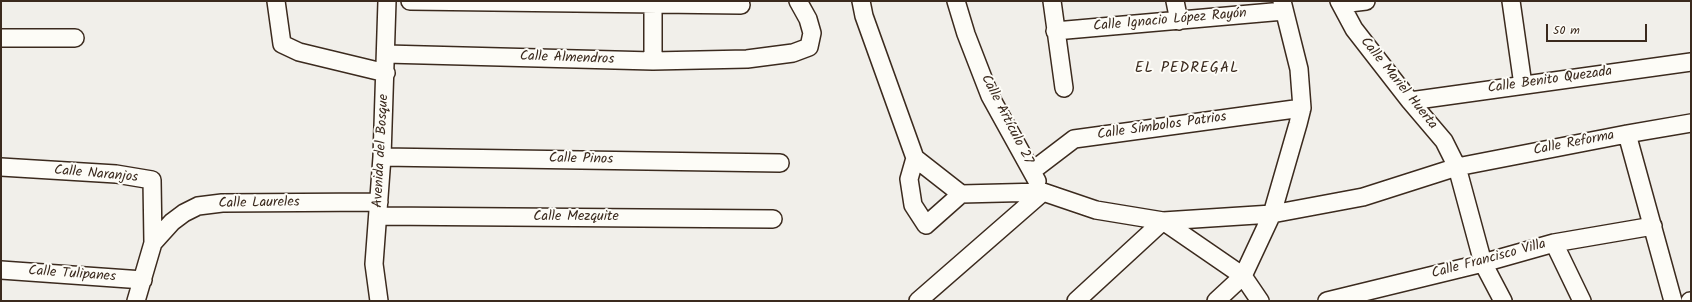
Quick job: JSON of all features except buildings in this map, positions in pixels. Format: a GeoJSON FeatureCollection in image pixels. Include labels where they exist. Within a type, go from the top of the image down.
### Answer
{"type":"FeatureCollection","features":[{"type":"Feature","properties":{"kind":"street"},"geometry":{"type":"LineString","coordinates":[[276,1],[282,44],[300,52],[386,73]]}},
{"type":"Feature","properties":{"kind":"street","name":"Avenida del Bosque"},"geometry":{"type":"LineString","coordinates":[[379,301],[374,264],[382,157],[386,73],[387,1]]}},
{"type":"Feature","properties":{"kind":"street"},"geometry":{"type":"LineString","coordinates":[[410,1],[653,2],[740,5]]}},
{"type":"Feature","properties":{"kind":"street","name":"Calle Almendros"},"geometry":{"type":"LineString","coordinates":[[386,54],[652,61],[747,59],[793,53],[809,47],[812,34],[808,19],[798,1]]}},
{"type":"Feature","properties":{"kind":"street"},"geometry":{"type":"LineString","coordinates":[[861,1],[864,16],[915,158],[961,194],[1043,192]]}},
{"type":"Feature","properties":{"kind":"street","name":"Calle Artículo 27"},"geometry":{"type":"LineString","coordinates":[[956,1],[966,34],[990,96],[1043,192]]}},
{"type":"Feature","properties":{"kind":"street"},"geometry":{"type":"LineString","coordinates":[[1052,1],[1064,88]]}},
{"type":"Feature","properties":{"kind":"street"},"geometry":{"type":"LineString","coordinates":[[1175,1],[1179,21]]}},
{"type":"Feature","properties":{"kind":"street"},"geometry":{"type":"LineString","coordinates":[[1340,3],[1366,1]]}},
{"type":"Feature","properties":{"kind":"street"},"geometry":{"type":"LineString","coordinates":[[1511,1],[1523,85]]}},
{"type":"Feature","properties":{"kind":"street"},"geometry":{"type":"LineString","coordinates":[[652,61],[653,2]]}},
{"type":"Feature","properties":{"kind":"street","name":"Calle Mariel Huerta"},"geometry":{"type":"LineString","coordinates":[[1340,3],[1354,29],[1410,101],[1444,141],[1457,167],[1483,263],[1503,301]]}},
{"type":"Feature","properties":{"kind":"street"},"geometry":{"type":"LineString","coordinates":[[1216,301],[1243,276],[1272,214],[1302,108],[1300,69],[1283,6]]}},
{"type":"Feature","properties":{"kind":"street","name":"Calle Ignacio López Rayón"},"geometry":{"type":"LineString","coordinates":[[1055,31],[1179,21],[1283,6]]}},
{"type":"Feature","properties":{"kind":"street"},"geometry":{"type":"LineString","coordinates":[[1,38],[75,38]]}},
{"type":"Feature","properties":{"kind":"street","name":"Calle Benito Quezada"},"geometry":{"type":"LineString","coordinates":[[1410,101],[1691,62]]}},
{"type":"Feature","properties":{"kind":"street","name":"Calle Símbolos Patrios"},"geometry":{"type":"LineString","coordinates":[[1032,171],[1074,139],[1302,108]]}},
{"type":"Feature","properties":{"kind":"street","name":"Calle Reforma"},"geometry":{"type":"LineString","coordinates":[[1043,192],[1096,210],[1164,220],[1272,214],[1363,197],[1457,167],[1626,134],[1691,123]]}},
{"type":"Feature","properties":{"kind":"street"},"geometry":{"type":"LineString","coordinates":[[1626,134],[1673,301]]}},
{"type":"Feature","properties":{"kind":"street","name":"Calle Pinos"},"geometry":{"type":"LineString","coordinates":[[382,157],[780,162]]}},
{"type":"Feature","properties":{"kind":"street"},"geometry":{"type":"LineString","coordinates":[[915,158],[909,179],[913,205],[926,225],[961,194]]}},
{"type":"Feature","properties":{"kind":"street","name":"Calle Naranjos"},"geometry":{"type":"LineString","coordinates":[[1,167],[116,174],[152,180],[153,243]]}},
{"type":"Feature","properties":{"kind":"street"},"geometry":{"type":"LineString","coordinates":[[918,301],[1043,192]]}},
{"type":"Feature","properties":{"kind":"street","name":"Calle Laureles"},"geometry":{"type":"LineString","coordinates":[[153,243],[172,222],[184,213],[198,206],[222,204],[379,209]]}},
{"type":"Feature","properties":{"kind":"street","name":"Calle Mezquite"},"geometry":{"type":"LineString","coordinates":[[379,209],[773,219]]}},
{"type":"Feature","properties":{"kind":"street"},"geometry":{"type":"LineString","coordinates":[[1076,301],[1164,220],[1243,276],[1260,301]]}},
{"type":"Feature","properties":{"kind":"street","name":"Calle Francisco Villa"},"geometry":{"type":"LineString","coordinates":[[1327,301],[1483,263],[1554,243],[1653,226]]}},
{"type":"Feature","properties":{"kind":"street"},"geometry":{"type":"LineString","coordinates":[[136,301],[153,243]]}},
{"type":"Feature","properties":{"kind":"street"},"geometry":{"type":"LineString","coordinates":[[1554,243],[1582,301]]}},
{"type":"Feature","properties":{"kind":"street","name":"Calle Tulipanes"},"geometry":{"type":"LineString","coordinates":[[1,270],[142,280]]}},
{"type":"Feature","properties":{"kind":"district","name":"EL PEDREGAL"},"geometry":{"type":"Point","coordinates":[1187,69]}}]}
